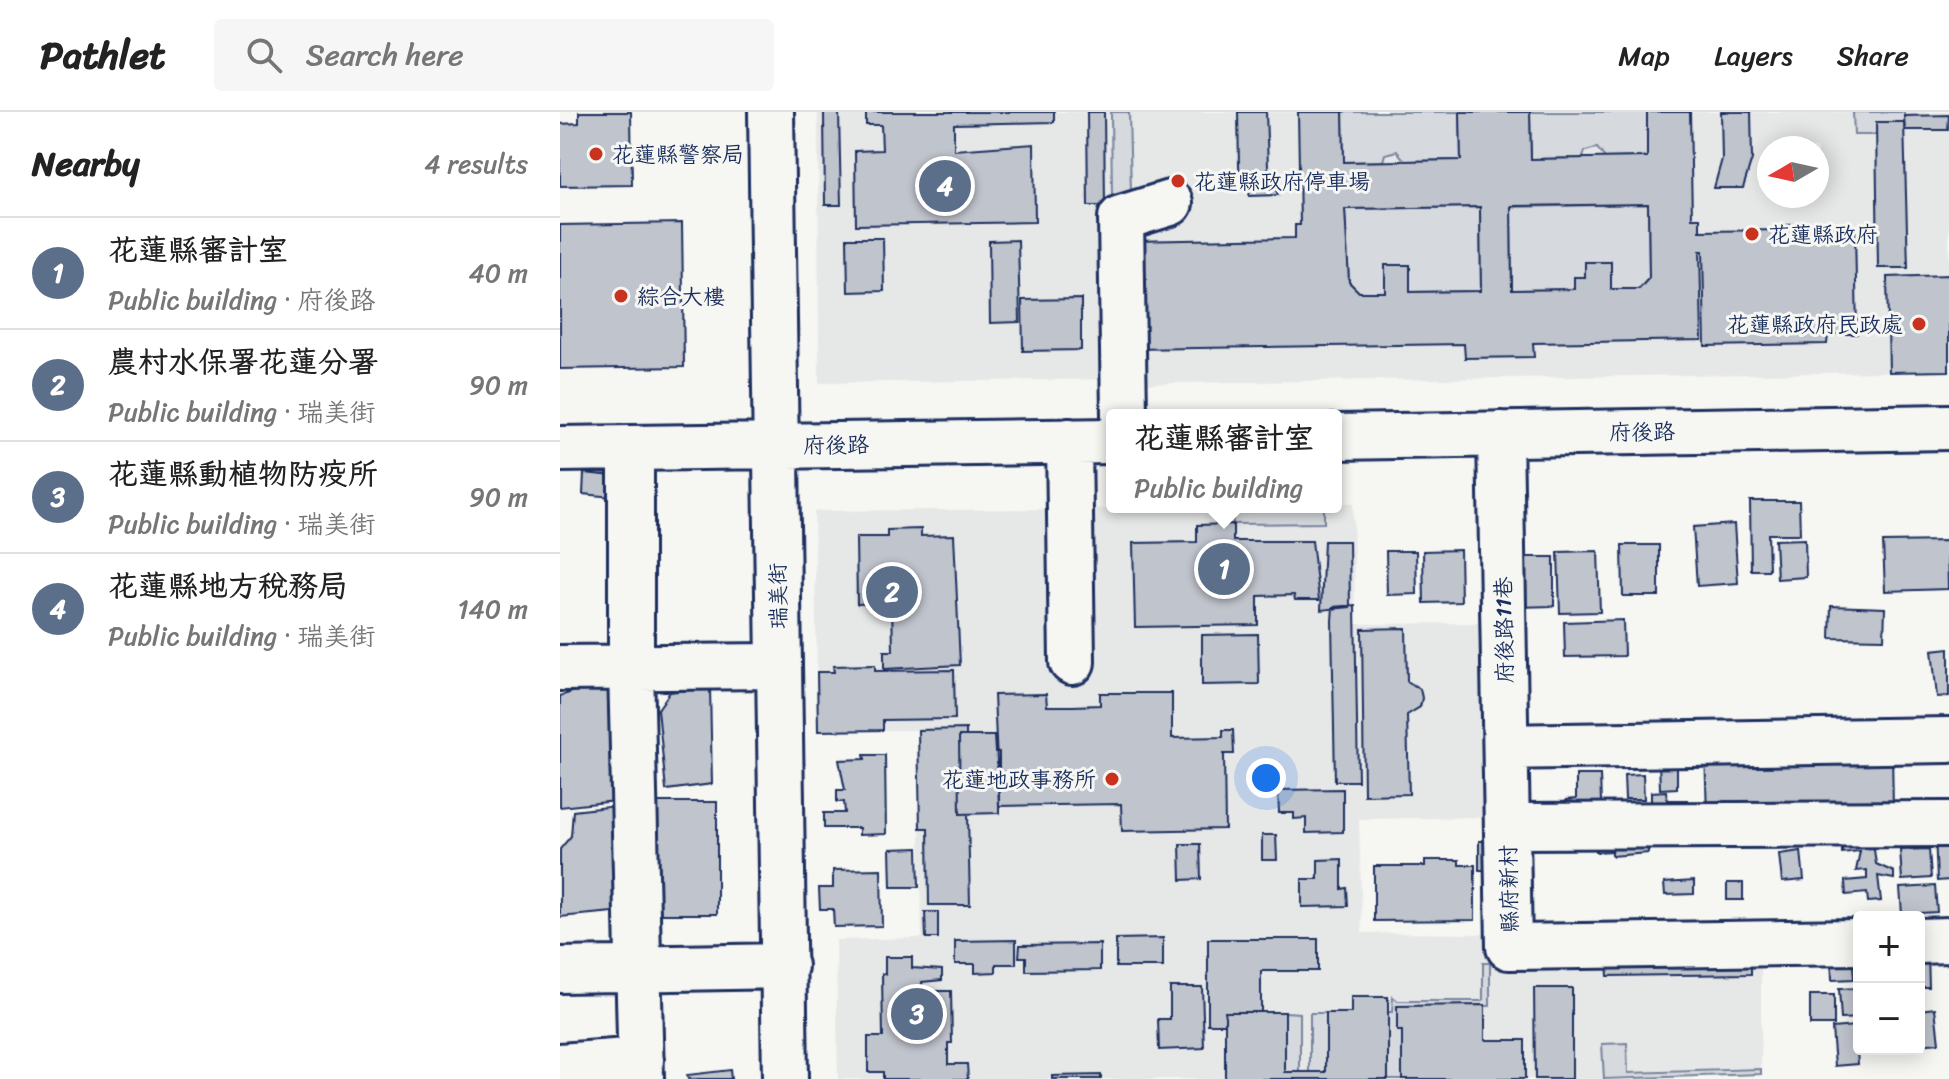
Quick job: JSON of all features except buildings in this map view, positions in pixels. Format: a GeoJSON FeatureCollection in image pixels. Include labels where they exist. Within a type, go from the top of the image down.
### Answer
{"type":"FeatureCollection","features":[{"type":"Feature","properties":{"kind":"street","name":"瑞美街"},"geometry":{"type":"LineString","coordinates":[[771,112],[785,1079]]}},
{"type":"Feature","properties":{"kind":"street"},"geometry":{"type":"LineString","coordinates":[[1124,409],[1121,218],[1170,203]]}},
{"type":"Feature","properties":{"kind":"street","name":"府後路"},"geometry":{"type":"LineString","coordinates":[[1342,437],[1949,427]]}},
{"type":"Feature","properties":{"kind":"street","name":"府後路11巷"},"geometry":{"type":"LineString","coordinates":[[1500,434],[1508,826]]}},
{"type":"Feature","properties":{"kind":"street"},"geometry":{"type":"LineString","coordinates":[[1069,441],[1072,662]]}},
{"type":"Feature","properties":{"kind":"street","name":"府後路"},"geometry":{"type":"LineString","coordinates":[[560,449],[1106,441]]}},
{"type":"Feature","properties":{"kind":"street"},"geometry":{"type":"LineString","coordinates":[[560,1066],[641,1069],[631,668],[631,448]]}},
{"type":"Feature","properties":{"kind":"street"},"geometry":{"type":"LineString","coordinates":[[560,668],[779,666]]}},
{"type":"Feature","properties":{"kind":"street"},"geometry":{"type":"LineString","coordinates":[[1506,747],[1949,740]]}},
{"type":"Feature","properties":{"kind":"street","name":"縣府新村"},"geometry":{"type":"LineString","coordinates":[[1853,942],[1509,947],[1508,826],[1949,824]]}},
{"type":"Feature","properties":{"kind":"street"},"geometry":{"type":"LineString","coordinates":[[1925,941],[1949,940]]}},
{"type":"Feature","properties":{"kind":"street"},"geometry":{"type":"LineString","coordinates":[[560,970],[785,966]]}},
{"type":"Feature","properties":{"kind":"shaded area","name":"花蓮縣政府"},"geometry":{"type":"Polygon","coordinates":[[[818,112],[1949,112],[1949,371],[1115,384],[1114,379],[819,383],[818,112]]]}},
{"type":"Feature","properties":{"kind":"shaded area"},"geometry":{"type":"Polygon","coordinates":[[[1111,112],[1129,112],[1131,192],[1125,198],[1112,198],[1111,112]]]}},
{"type":"Feature","properties":{"kind":"shaded area"},"geometry":{"type":"Polygon","coordinates":[[[1343,112],[1460,112],[1461,160],[1405,161],[1397,151],[1385,154],[1383,161],[1344,162],[1343,112]]]}},
{"type":"Feature","properties":{"kind":"shaded area"},"geometry":{"type":"Polygon","coordinates":[[[1530,112],[1647,112],[1647,157],[1605,158],[1597,148],[1585,151],[1583,158],[1531,159],[1530,112]]]}},
{"type":"Feature","properties":{"kind":"shaded area"},"geometry":{"type":"Polygon","coordinates":[[[1853,112],[1904,112],[1904,122],[1877,122],[1876,135],[1854,135],[1853,112]]]}},
{"type":"Feature","properties":{"kind":"shaded area"},"geometry":{"type":"Polygon","coordinates":[[[1648,204],[1649,278],[1639,289],[1611,289],[1611,262],[1585,277],[1574,289],[1512,290],[1511,207],[1648,204]]]}},
{"type":"Feature","properties":{"kind":"shaded area"},"geometry":{"type":"Polygon","coordinates":[[[1480,207],[1481,291],[1410,292],[1409,265],[1385,265],[1385,292],[1359,292],[1349,282],[1345,209],[1480,207]]]}},
{"type":"Feature","properties":{"kind":"shaded area"},"geometry":{"type":"Polygon","coordinates":[[[1342,503],[1353,503],[1355,624],[1486,623],[1488,817],[1359,819],[1362,933],[1490,934],[1490,963],[1761,959],[1761,1074],[1635,1079],[838,1079],[836,940],[922,938],[918,730],[818,731],[814,511],[1106,509],[1106,513],[1342,513],[1342,503]]]}},
{"type":"Feature","properties":{"kind":"shaded area"},"geometry":{"type":"Polygon","coordinates":[[[1232,513],[1324,513],[1324,523],[1233,524],[1232,513]]]}},
{"type":"Feature","properties":{"kind":"shaded area"},"geometry":{"type":"Polygon","coordinates":[[[1483,963],[1490,963],[1490,1006],[1397,1006],[1397,1030],[1402,1031],[1402,1079],[1388,1079],[1388,1012],[1392,1012],[1393,997],[1398,1001],[1483,1001],[1483,963]]]}},
{"type":"Feature","properties":{"kind":"shaded area"},"geometry":{"type":"Polygon","coordinates":[[[1285,1012],[1300,1013],[1300,1072],[1285,1072],[1285,1012]]]}},
{"type":"Feature","properties":{"kind":"shaded area"},"geometry":{"type":"Polygon","coordinates":[[[1310,1013],[1326,1013],[1326,1072],[1310,1072],[1310,1013]]]}},
{"type":"Feature","properties":{"kind":"shaded area"},"geometry":{"type":"Polygon","coordinates":[[[1627,1043],[1628,1073],[1761,1069],[1761,1074],[1604,1079],[1602,1044],[1627,1043]]]}},
{"type":"Feature","properties":{"kind":"place","name":"花蓮縣警察局"},"geometry":{"type":"Point","coordinates":[596,154]}},
{"type":"Feature","properties":{"kind":"place","name":"花蓮縣政府停車場"},"geometry":{"type":"Point","coordinates":[1178,181]}},
{"type":"Feature","properties":{"kind":"place","name":"花蓮縣地方稅務局"},"geometry":{"type":"Point","coordinates":[945,186]}},
{"type":"Feature","properties":{"kind":"place","name":"花蓮縣政府"},"geometry":{"type":"Point","coordinates":[1752,234]}},
{"type":"Feature","properties":{"kind":"place","name":"綜合大樓"},"geometry":{"type":"Point","coordinates":[621,296]}},
{"type":"Feature","properties":{"kind":"place","name":"花蓮縣政府民政處"},"geometry":{"type":"Point","coordinates":[1919,324]}},
{"type":"Feature","properties":{"kind":"place","name":"花蓮縣審計室"},"geometry":{"type":"Point","coordinates":[1224,569]}},
{"type":"Feature","properties":{"kind":"place","name":"農村水保署花蓮分署"},"geometry":{"type":"Point","coordinates":[892,592]}},
{"type":"Feature","properties":{"kind":"place","name":"花蓮地政事務所"},"geometry":{"type":"Point","coordinates":[1112,779]}},
{"type":"Feature","properties":{"kind":"place","name":"花蓮縣動植物防疫所"},"geometry":{"type":"Point","coordinates":[917,1014]}}]}
